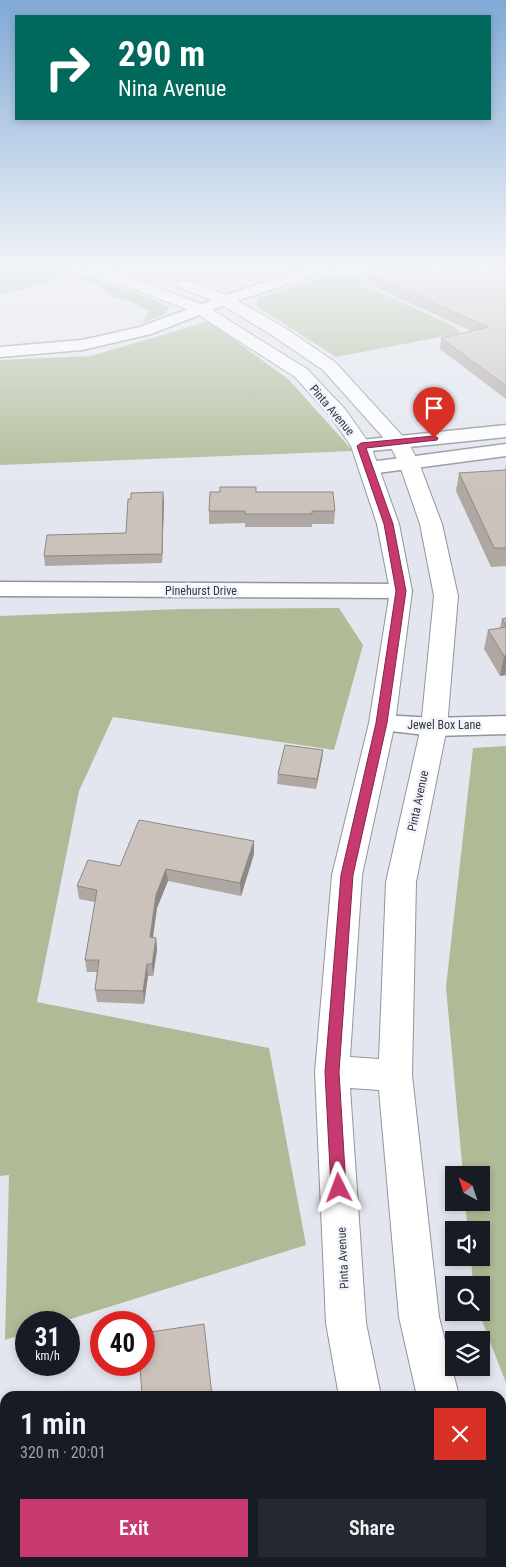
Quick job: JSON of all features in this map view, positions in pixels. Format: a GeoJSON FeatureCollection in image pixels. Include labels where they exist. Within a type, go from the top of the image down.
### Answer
{"type":"FeatureCollection","features":[{"type":"Feature","properties":{"kind":"street"},"geometry":{"type":"LineString","coordinates":[[0,352],[82,345],[108,339]]}},
{"type":"Feature","properties":{"kind":"street","name":"Pinta Avenue"},"geometry":{"type":"LineString","coordinates":[[257,339],[301,373],[338,413],[366,457],[388,524],[401,591],[382,723],[347,875],[332,1072],[346,1323],[359,1391]]}},
{"type":"Feature","properties":{"kind":"street","name":"Pinta Avenue"},"geometry":{"type":"LineString","coordinates":[[289,339],[329,366],[403,452],[431,524],[446,596],[434,727],[401,882],[395,1075],[419,1317],[437,1391]]}},
{"type":"Feature","properties":{"kind":"street"},"geometry":{"type":"LineString","coordinates":[[366,457],[403,452],[506,431]]}},
{"type":"Feature","properties":{"kind":"street"},"geometry":{"type":"LineString","coordinates":[[403,452],[506,450]]}},
{"type":"Feature","properties":{"kind":"street","name":"Pinehurst Drive"},"geometry":{"type":"LineString","coordinates":[[0,589],[401,591]]}},
{"type":"Feature","properties":{"kind":"street","name":"Jewel Box Lane"},"geometry":{"type":"LineString","coordinates":[[382,723],[434,727],[506,725]]}},
{"type":"Feature","properties":{"kind":"street"},"geometry":{"type":"LineString","coordinates":[[332,1072],[395,1075]]}},
{"type":"Feature","properties":{"kind":"green space"},"geometry":{"type":"Polygon","coordinates":[[[148,339],[234,339],[289,380],[353,451],[0,465],[0,360],[91,356],[148,339]]]}},
{"type":"Feature","properties":{"kind":"green space"},"geometry":{"type":"Polygon","coordinates":[[[308,339],[429,339],[336,357],[308,339]]]}},
{"type":"Feature","properties":{"kind":"green space"},"geometry":{"type":"Polygon","coordinates":[[[339,608],[363,645],[334,750],[113,717],[79,791],[37,1002],[269,1048],[306,1245],[96,1311],[90,1311],[90,1313],[80,1316],[80,1311],[15,1311],[15,1337],[5,1340],[9,1175],[0,1176],[0,616],[181,609],[339,608]]]}},
{"type":"Feature","properties":{"kind":"green space"},"geometry":{"type":"Polygon","coordinates":[[[506,746],[506,1383],[490,1342],[490,1331],[486,1331],[482,1321],[490,1321],[490,1276],[472,1276],[472,1266],[490,1266],[490,1221],[467,1221],[466,1211],[490,1211],[490,1166],[462,1166],[446,987],[473,748],[506,746]]]}},
{"type":"Feature","properties":{"kind":"building"},"geometry":{"type":"Polygon","coordinates":[[[443,339],[506,339],[506,386],[443,339]]]}},
{"type":"Feature","properties":{"kind":"building"},"geometry":{"type":"Polygon","coordinates":[[[506,470],[506,548],[494,548],[459,473],[506,470]]]}},
{"type":"Feature","properties":{"kind":"building"},"geometry":{"type":"Polygon","coordinates":[[[220,487],[256,487],[256,492],[333,492],[335,511],[312,511],[312,514],[245,514],[245,511],[209,511],[210,492],[220,492],[220,487]]]}},
{"type":"Feature","properties":{"kind":"building"},"geometry":{"type":"Polygon","coordinates":[[[163,492],[162,554],[44,556],[47,535],[126,533],[128,499],[131,499],[131,493],[163,492]]]}},
{"type":"Feature","properties":{"kind":"building"},"geometry":{"type":"Polygon","coordinates":[[[506,618],[506,626],[502,619],[506,618]]]}},
{"type":"Feature","properties":{"kind":"building"},"geometry":{"type":"Polygon","coordinates":[[[506,627],[506,656],[504,656],[488,630],[506,627]]]}},
{"type":"Feature","properties":{"kind":"building"},"geometry":{"type":"Polygon","coordinates":[[[285,745],[323,750],[317,779],[278,774],[285,745]]]}},
{"type":"Feature","properties":{"kind":"building"},"geometry":{"type":"Polygon","coordinates":[[[139,820],[254,841],[240,883],[166,869],[156,895],[150,937],[156,938],[152,964],[147,964],[143,991],[95,990],[99,960],[85,960],[97,890],[77,886],[88,860],[120,866],[139,820]]]}},
{"type":"Feature","properties":{"kind":"building"},"geometry":{"type":"Polygon","coordinates":[[[204,1324],[211,1391],[142,1391],[141,1376],[155,1376],[155,1331],[204,1324]]]}},
{"type":"Feature","properties":{"kind":"route"},"geometry":{"type":"LineString","coordinates":[[339,1188],[332,1072],[347,875],[382,723],[401,591],[388,524],[361,446],[434,438]]}}]}
